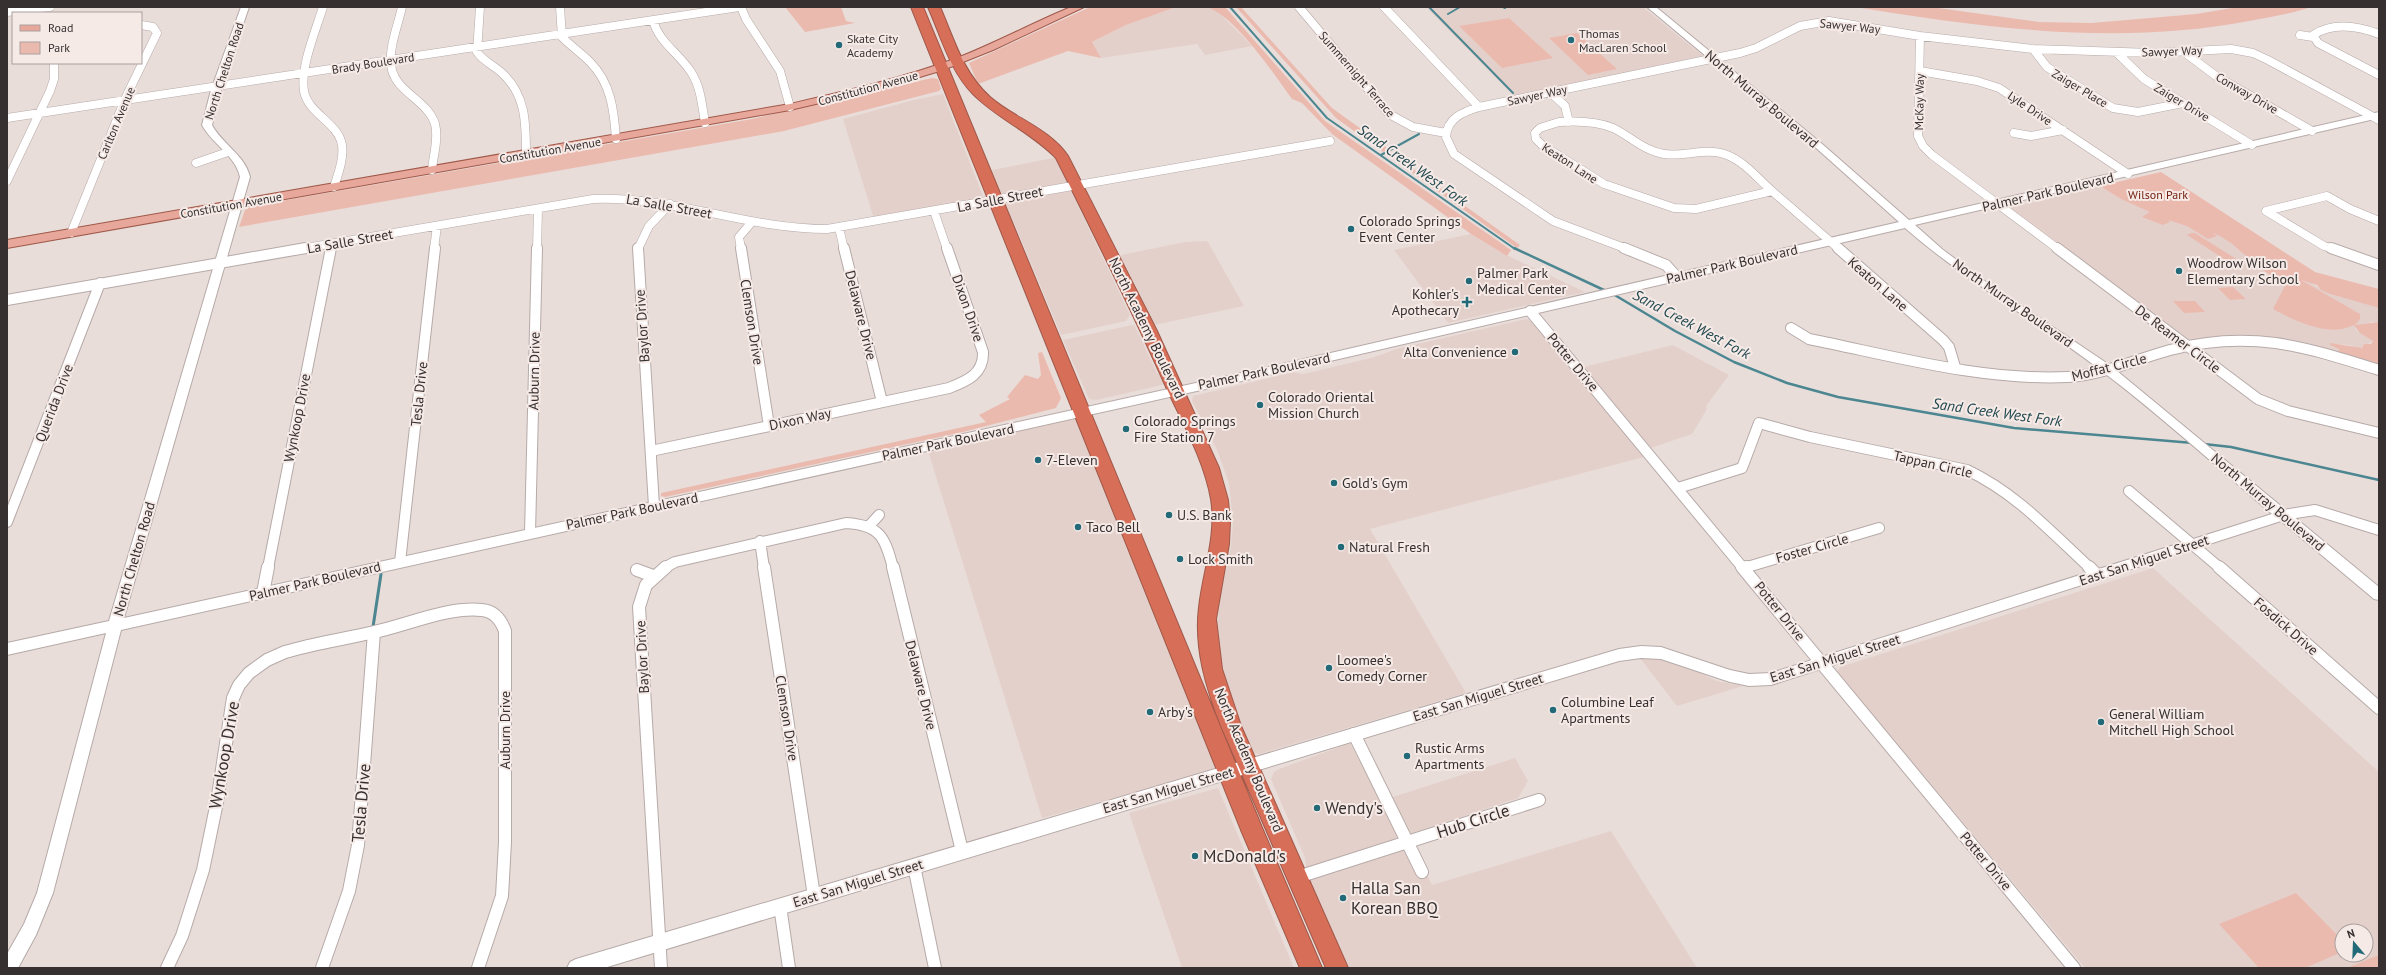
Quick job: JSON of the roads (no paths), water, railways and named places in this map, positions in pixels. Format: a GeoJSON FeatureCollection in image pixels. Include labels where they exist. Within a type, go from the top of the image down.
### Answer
{"type":"FeatureCollection","features":[{"type":"Feature","properties":{"kind":"highway","name":"North Academy Boulevard"},"geometry":{"type":"LineString","coordinates":[[917,7],[1310,968]]}},
{"type":"Feature","properties":{"kind":"highway","name":"North Academy Boulevard"},"geometry":{"type":"LineString","coordinates":[[934,7],[966,77],[978,92],[1054,146],[1062,156],[1177,390],[1216,479],[1222,530],[1207,610],[1208,647],[1214,674],[1223,703],[1337,968]]}},
{"type":"Feature","properties":{"kind":"main road","name":"North Chelton Road"},"geometry":{"type":"LineString","coordinates":[[9,968],[30,929],[45,893],[115,625],[245,173],[207,125],[218,86],[245,7]]}},
{"type":"Feature","properties":{"kind":"main road","name":"North Murray Boulevard"},"geometry":{"type":"LineString","coordinates":[[1651,7],[1818,145],[1938,250],[1982,284],[2107,370],[2222,463],[2379,595]]}},
{"type":"Feature","properties":{"kind":"main road","name":"Constitution Avenue"},"geometry":{"type":"LineString","coordinates":[[7,244],[616,139],[790,107],[884,85],[941,67],[958,61],[1075,8]]}},
{"type":"Feature","properties":{"kind":"main road","name":"Palmer Park Boulevard"},"geometry":{"type":"LineString","coordinates":[[7,648],[1082,412],[2377,117]]}},
{"type":"Feature","properties":{"kind":"main road","name":"East San Miguel Street"},"geometry":{"type":"LineString","coordinates":[[576,968],[962,851],[1250,767],[1354,734],[1631,652],[1644,650],[1665,652],[1723,676],[1745,680],[1771,679],[2283,515]]}},
{"type":"Feature","properties":{"kind":"street"},"geometry":{"type":"LineString","coordinates":[[7,12],[50,7]]}},
{"type":"Feature","properties":{"kind":"street"},"geometry":{"type":"LineString","coordinates":[[323,7],[306,73],[304,88],[308,103],[342,141],[342,151],[334,188]]}},
{"type":"Feature","properties":{"kind":"street"},"geometry":{"type":"LineString","coordinates":[[402,7],[392,66],[395,77],[424,105],[433,118],[436,129],[432,170]]}},
{"type":"Feature","properties":{"kind":"street"},"geometry":{"type":"LineString","coordinates":[[480,7],[477,47],[479,55],[506,76],[522,99],[526,110],[526,154]]}},
{"type":"Feature","properties":{"kind":"street"},"geometry":{"type":"LineString","coordinates":[[560,7],[561,34],[564,40],[592,64],[606,82],[612,99],[616,139]]}},
{"type":"Feature","properties":{"kind":"street"},"geometry":{"type":"LineString","coordinates":[[740,7],[746,19],[777,65],[790,107]]}},
{"type":"Feature","properties":{"kind":"street","name":"Brady Boulevard"},"geometry":{"type":"LineString","coordinates":[[7,118],[740,7]]}},
{"type":"Feature","properties":{"kind":"street","name":"Summernight Terrace"},"geometry":{"type":"LineString","coordinates":[[1299,7],[1389,114],[1413,127],[1446,133]]}},
{"type":"Feature","properties":{"kind":"street"},"geometry":{"type":"LineString","coordinates":[[1384,7],[1479,107]]}},
{"type":"Feature","properties":{"kind":"street"},"geometry":{"type":"LineString","coordinates":[[653,20],[656,31],[688,67],[696,81],[705,123]]}},
{"type":"Feature","properties":{"kind":"street","name":"Sawyer Way"},"geometry":{"type":"LineString","coordinates":[[1446,133],[1448,126],[1455,117],[1479,107],[1756,48],[1800,26],[1817,22],[1839,23],[1920,36],[2033,49],[2117,53],[2184,52],[2231,49],[2253,53],[2377,117]]}},
{"type":"Feature","properties":{"kind":"street","name":"Carlton Avenue"},"geometry":{"type":"LineString","coordinates":[[142,25],[153,27],[157,30],[157,33],[142,63]]}},
{"type":"Feature","properties":{"kind":"street"},"geometry":{"type":"LineString","coordinates":[[2313,37],[2315,33],[2329,29],[2341,26],[2357,25],[2379,34]]}},
{"type":"Feature","properties":{"kind":"street"},"geometry":{"type":"LineString","coordinates":[[2300,35],[2313,37],[2323,46],[2379,75]]}},
{"type":"Feature","properties":{"kind":"street","name":"McKay Way"},"geometry":{"type":"LineString","coordinates":[[1920,36],[1918,136],[1923,146],[1932,155],[1996,204]]}},
{"type":"Feature","properties":{"kind":"street","name":"Zaiger Place"},"geometry":{"type":"LineString","coordinates":[[2033,49],[2046,67],[2113,108],[2138,112],[2183,103]]}},
{"type":"Feature","properties":{"kind":"street","name":"Conway Drive"},"geometry":{"type":"LineString","coordinates":[[2184,52],[2216,76],[2312,131]]}},
{"type":"Feature","properties":{"kind":"street","name":"Zaiger Drive"},"geometry":{"type":"LineString","coordinates":[[2117,53],[2144,79],[2252,145]]}},
{"type":"Feature","properties":{"kind":"street"},"geometry":{"type":"LineString","coordinates":[[7,181],[40,113],[52,84],[54,64]]}},
{"type":"Feature","properties":{"kind":"street","name":"Carlton Avenue"},"geometry":{"type":"LineString","coordinates":[[71,233],[124,100],[142,64]]}},
{"type":"Feature","properties":{"kind":"street","name":"Lyle Drive"},"geometry":{"type":"LineString","coordinates":[[1920,71],[1993,85],[2007,92],[2128,174]]}},
{"type":"Feature","properties":{"kind":"street"},"geometry":{"type":"LineString","coordinates":[[1550,92],[1565,106],[1569,122]]}},
{"type":"Feature","properties":{"kind":"street","name":"Keaton Lane"},"geometry":{"type":"LineString","coordinates":[[1772,191],[1684,210],[1666,206],[1615,189],[1596,180],[1542,146],[1536,139],[1535,133],[1541,125],[1569,122],[1607,126],[1647,149],[1663,154],[1710,152],[1736,160],[1772,191],[1943,340],[1949,346],[1955,367]]}},
{"type":"Feature","properties":{"kind":"street"},"geometry":{"type":"LineString","coordinates":[[2014,133],[2031,136],[2063,130]]}},
{"type":"Feature","properties":{"kind":"street"},"geometry":{"type":"LineString","coordinates":[[1446,133],[1446,141],[1454,154],[1539,213],[1565,227],[1658,260],[1666,265],[1677,277]]}},
{"type":"Feature","properties":{"kind":"street","name":"La Salle Street"},"geometry":{"type":"LineString","coordinates":[[7,300],[437,226],[617,197],[641,198],[751,223],[796,230],[839,228],[1330,141]]}},
{"type":"Feature","properties":{"kind":"street"},"geometry":{"type":"LineString","coordinates":[[196,163],[228,152]]}},
{"type":"Feature","properties":{"kind":"street"},"geometry":{"type":"LineString","coordinates":[[2379,221],[2350,210],[2327,196],[2266,211],[2324,246],[2379,265]]}},
{"type":"Feature","properties":{"kind":"street","name":"Baylor Drive"},"geometry":{"type":"LineString","coordinates":[[654,506],[637,253],[640,241],[648,228],[670,204]]}},
{"type":"Feature","properties":{"kind":"street","name":"De Reamer Circle"},"geometry":{"type":"LineString","coordinates":[[1996,204],[2267,404],[2288,411],[2379,433]]}},
{"type":"Feature","properties":{"kind":"street","name":"Auburn Drive"},"geometry":{"type":"LineString","coordinates":[[530,533],[538,209]]}},
{"type":"Feature","properties":{"kind":"street","name":"Dixon Drive"},"geometry":{"type":"LineString","coordinates":[[934,211],[984,360],[983,365],[974,376],[948,388]]}},
{"type":"Feature","properties":{"kind":"street","name":"Clemson Drive"},"geometry":{"type":"LineString","coordinates":[[751,223],[739,237],[769,426]]}},
{"type":"Feature","properties":{"kind":"street","name":"Tesla Drive"},"geometry":{"type":"LineString","coordinates":[[400,562],[437,226]]}},
{"type":"Feature","properties":{"kind":"street","name":"Delaware Drive"},"geometry":{"type":"LineString","coordinates":[[839,228],[882,402]]}},
{"type":"Feature","properties":{"kind":"street","name":"Wynkoop Drive"},"geometry":{"type":"LineString","coordinates":[[263,593],[332,244]]}},
{"type":"Feature","properties":{"kind":"street","name":"Querida Drive"},"geometry":{"type":"LineString","coordinates":[[7,522],[100,284]]}},
{"type":"Feature","properties":{"kind":"street","name":"Potter Drive"},"geometry":{"type":"LineString","coordinates":[[1530,311],[2074,968]]}},
{"type":"Feature","properties":{"kind":"street","name":"Moffat Circle"},"geometry":{"type":"LineString","coordinates":[[1791,328],[1809,339],[1987,374],[2051,378],[2081,376],[2107,370],[2187,346],[2222,340],[2273,341],[2311,349],[2379,370]]}},
{"type":"Feature","properties":{"kind":"street","name":"Dixon Way"},"geometry":{"type":"LineString","coordinates":[[651,451],[948,388]]}},
{"type":"Feature","properties":{"kind":"street","name":"Tappan Circle"},"geometry":{"type":"LineString","coordinates":[[1678,488],[1731,474],[1742,468],[1759,423],[1810,437],[1967,470],[1988,479],[2006,491],[2097,575]]}},
{"type":"Feature","properties":{"kind":"street","name":"Fosdick Drive"},"geometry":{"type":"LineString","coordinates":[[2129,491],[2379,708]]}},
{"type":"Feature","properties":{"kind":"street","name":"East San Miguel Street"},"geometry":{"type":"LineString","coordinates":[[2283,515],[2315,510],[2379,530]]}},
{"type":"Feature","properties":{"kind":"street"},"geometry":{"type":"LineString","coordinates":[[869,526],[879,515]]}},
{"type":"Feature","properties":{"kind":"street","name":"Baylor Drive"},"geometry":{"type":"LineString","coordinates":[[661,968],[639,607],[641,593],[653,576],[665,567],[684,558],[834,525],[857,524],[869,526]]}},
{"type":"Feature","properties":{"kind":"street","name":"Delaware Drive"},"geometry":{"type":"LineString","coordinates":[[869,526],[880,533],[888,547],[962,851]]}},
{"type":"Feature","properties":{"kind":"street","name":"Foster Circle"},"geometry":{"type":"LineString","coordinates":[[1744,568],[1879,528]]}},
{"type":"Feature","properties":{"kind":"street","name":"Clemson Drive"},"geometry":{"type":"LineString","coordinates":[[760,541],[814,896]]}},
{"type":"Feature","properties":{"kind":"street"},"geometry":{"type":"LineString","coordinates":[[637,570],[653,576]]}},
{"type":"Feature","properties":{"kind":"street","name":"Auburn Drive"},"geometry":{"type":"LineString","coordinates":[[374,632],[471,610],[489,612],[503,624],[505,631],[505,842],[502,896],[478,968]]}},
{"type":"Feature","properties":{"kind":"street","name":"Tesla Drive"},"geometry":{"type":"LineString","coordinates":[[322,968],[347,898],[358,845],[374,632]]}},
{"type":"Feature","properties":{"kind":"street","name":"Wynkoop Drive"},"geometry":{"type":"LineString","coordinates":[[167,968],[190,917],[206,862],[235,691],[255,668],[275,656],[374,632]]}},
{"type":"Feature","properties":{"kind":"street"},"geometry":{"type":"LineString","coordinates":[[1354,734],[1422,872]]}},
{"type":"Feature","properties":{"kind":"street","name":"Hub Circle"},"geometry":{"type":"LineString","coordinates":[[1298,877],[1539,800]]}},
{"type":"Feature","properties":{"kind":"street"},"geometry":{"type":"LineString","coordinates":[[914,866],[935,968]]}},
{"type":"Feature","properties":{"kind":"street"},"geometry":{"type":"LineString","coordinates":[[780,906],[789,968]]}},
{"type":"Feature","properties":{"kind":"waterway","name":"Sand Creek West Fork"},"geometry":{"type":"LineString","coordinates":[[1230,7],[1327,118],[1515,249]]}},
{"type":"Feature","properties":{"kind":"waterway"},"geometry":{"type":"LineString","coordinates":[[1429,7],[1513,93]]}},
{"type":"Feature","properties":{"kind":"waterway"},"geometry":{"type":"LineString","coordinates":[[1448,14],[1460,7]]}},
{"type":"Feature","properties":{"kind":"waterway"},"geometry":{"type":"LineString","coordinates":[[1381,155],[1419,134]]}},
{"type":"Feature","properties":{"kind":"waterway","name":"Sand Creek West Fork"},"geometry":{"type":"LineString","coordinates":[[1514,248],[1606,291]]}},
{"type":"Feature","properties":{"kind":"waterway","name":"Sand Creek West Fork"},"geometry":{"type":"LineString","coordinates":[[1613,294],[1675,331],[1734,362],[1787,383],[1838,397],[2014,428],[2193,443]]}},
{"type":"Feature","properties":{"kind":"waterway","name":"Sand Creek West Fork"},"geometry":{"type":"LineString","coordinates":[[2204,444],[2231,447],[2379,480]]}},
{"type":"Feature","properties":{"kind":"waterway"},"geometry":{"type":"LineString","coordinates":[[373,627],[381,574]]}},
{"type":"Feature","properties":{"kind":"place","name":"Thomas MacLaren School"},"geometry":{"type":"Point","coordinates":[1571,40]}},
{"type":"Feature","properties":{"kind":"place","name":"Skate City Academy"},"geometry":{"type":"Point","coordinates":[839,45]}},
{"type":"Feature","properties":{"kind":"place","name":"Colorado Springs Event Center"},"geometry":{"type":"Point","coordinates":[1351,229]}},
{"type":"Feature","properties":{"kind":"place","name":"Woodrow Wilson Elementary School"},"geometry":{"type":"Point","coordinates":[2179,271]}},
{"type":"Feature","properties":{"kind":"place","name":"Palmer Park Medical Center"},"geometry":{"type":"Point","coordinates":[1469,281]}},
{"type":"Feature","properties":{"kind":"place","name":"Kohler's Apothecary"},"geometry":{"type":"Point","coordinates":[1467,302]}},
{"type":"Feature","properties":{"kind":"place","name":"Alta Convenience"},"geometry":{"type":"Point","coordinates":[1515,352]}},
{"type":"Feature","properties":{"kind":"place","name":"Colorado Oriental Mission Church"},"geometry":{"type":"Point","coordinates":[1260,405]}},
{"type":"Feature","properties":{"kind":"place","name":"Colorado Springs Fire Station 7"},"geometry":{"type":"Point","coordinates":[1126,429]}},
{"type":"Feature","properties":{"kind":"place","name":"7-Eleven"},"geometry":{"type":"Point","coordinates":[1038,460]}},
{"type":"Feature","properties":{"kind":"place","name":"Gold's Gym"},"geometry":{"type":"Point","coordinates":[1334,483]}},
{"type":"Feature","properties":{"kind":"place","name":"U.S. Bank"},"geometry":{"type":"Point","coordinates":[1169,515]}},
{"type":"Feature","properties":{"kind":"place","name":"Taco Bell"},"geometry":{"type":"Point","coordinates":[1078,527]}},
{"type":"Feature","properties":{"kind":"place","name":"Natural Fresh"},"geometry":{"type":"Point","coordinates":[1341,547]}},
{"type":"Feature","properties":{"kind":"place","name":"Lock Smith"},"geometry":{"type":"Point","coordinates":[1180,559]}},
{"type":"Feature","properties":{"kind":"place","name":"Loomee's Comedy Corner"},"geometry":{"type":"Point","coordinates":[1329,668]}},
{"type":"Feature","properties":{"kind":"place","name":"Columbine Leaf Apartments"},"geometry":{"type":"Point","coordinates":[1553,710]}},
{"type":"Feature","properties":{"kind":"place","name":"Arby's"},"geometry":{"type":"Point","coordinates":[1150,712]}},
{"type":"Feature","properties":{"kind":"place","name":"General William Mitchell High School"},"geometry":{"type":"Point","coordinates":[2101,722]}},
{"type":"Feature","properties":{"kind":"place","name":"Rustic Arms Apartments"},"geometry":{"type":"Point","coordinates":[1407,756]}},
{"type":"Feature","properties":{"kind":"place","name":"Wendy's"},"geometry":{"type":"Point","coordinates":[1317,808]}},
{"type":"Feature","properties":{"kind":"place","name":"McDonald's"},"geometry":{"type":"Point","coordinates":[1195,856]}},
{"type":"Feature","properties":{"kind":"place","name":"Halla San Korean BBQ"},"geometry":{"type":"Point","coordinates":[1343,898]}},
{"type":"Feature","properties":{"kind":"park label","name":"Wilson Park"},"geometry":{"type":"Point","coordinates":[2158,194]}}]}
